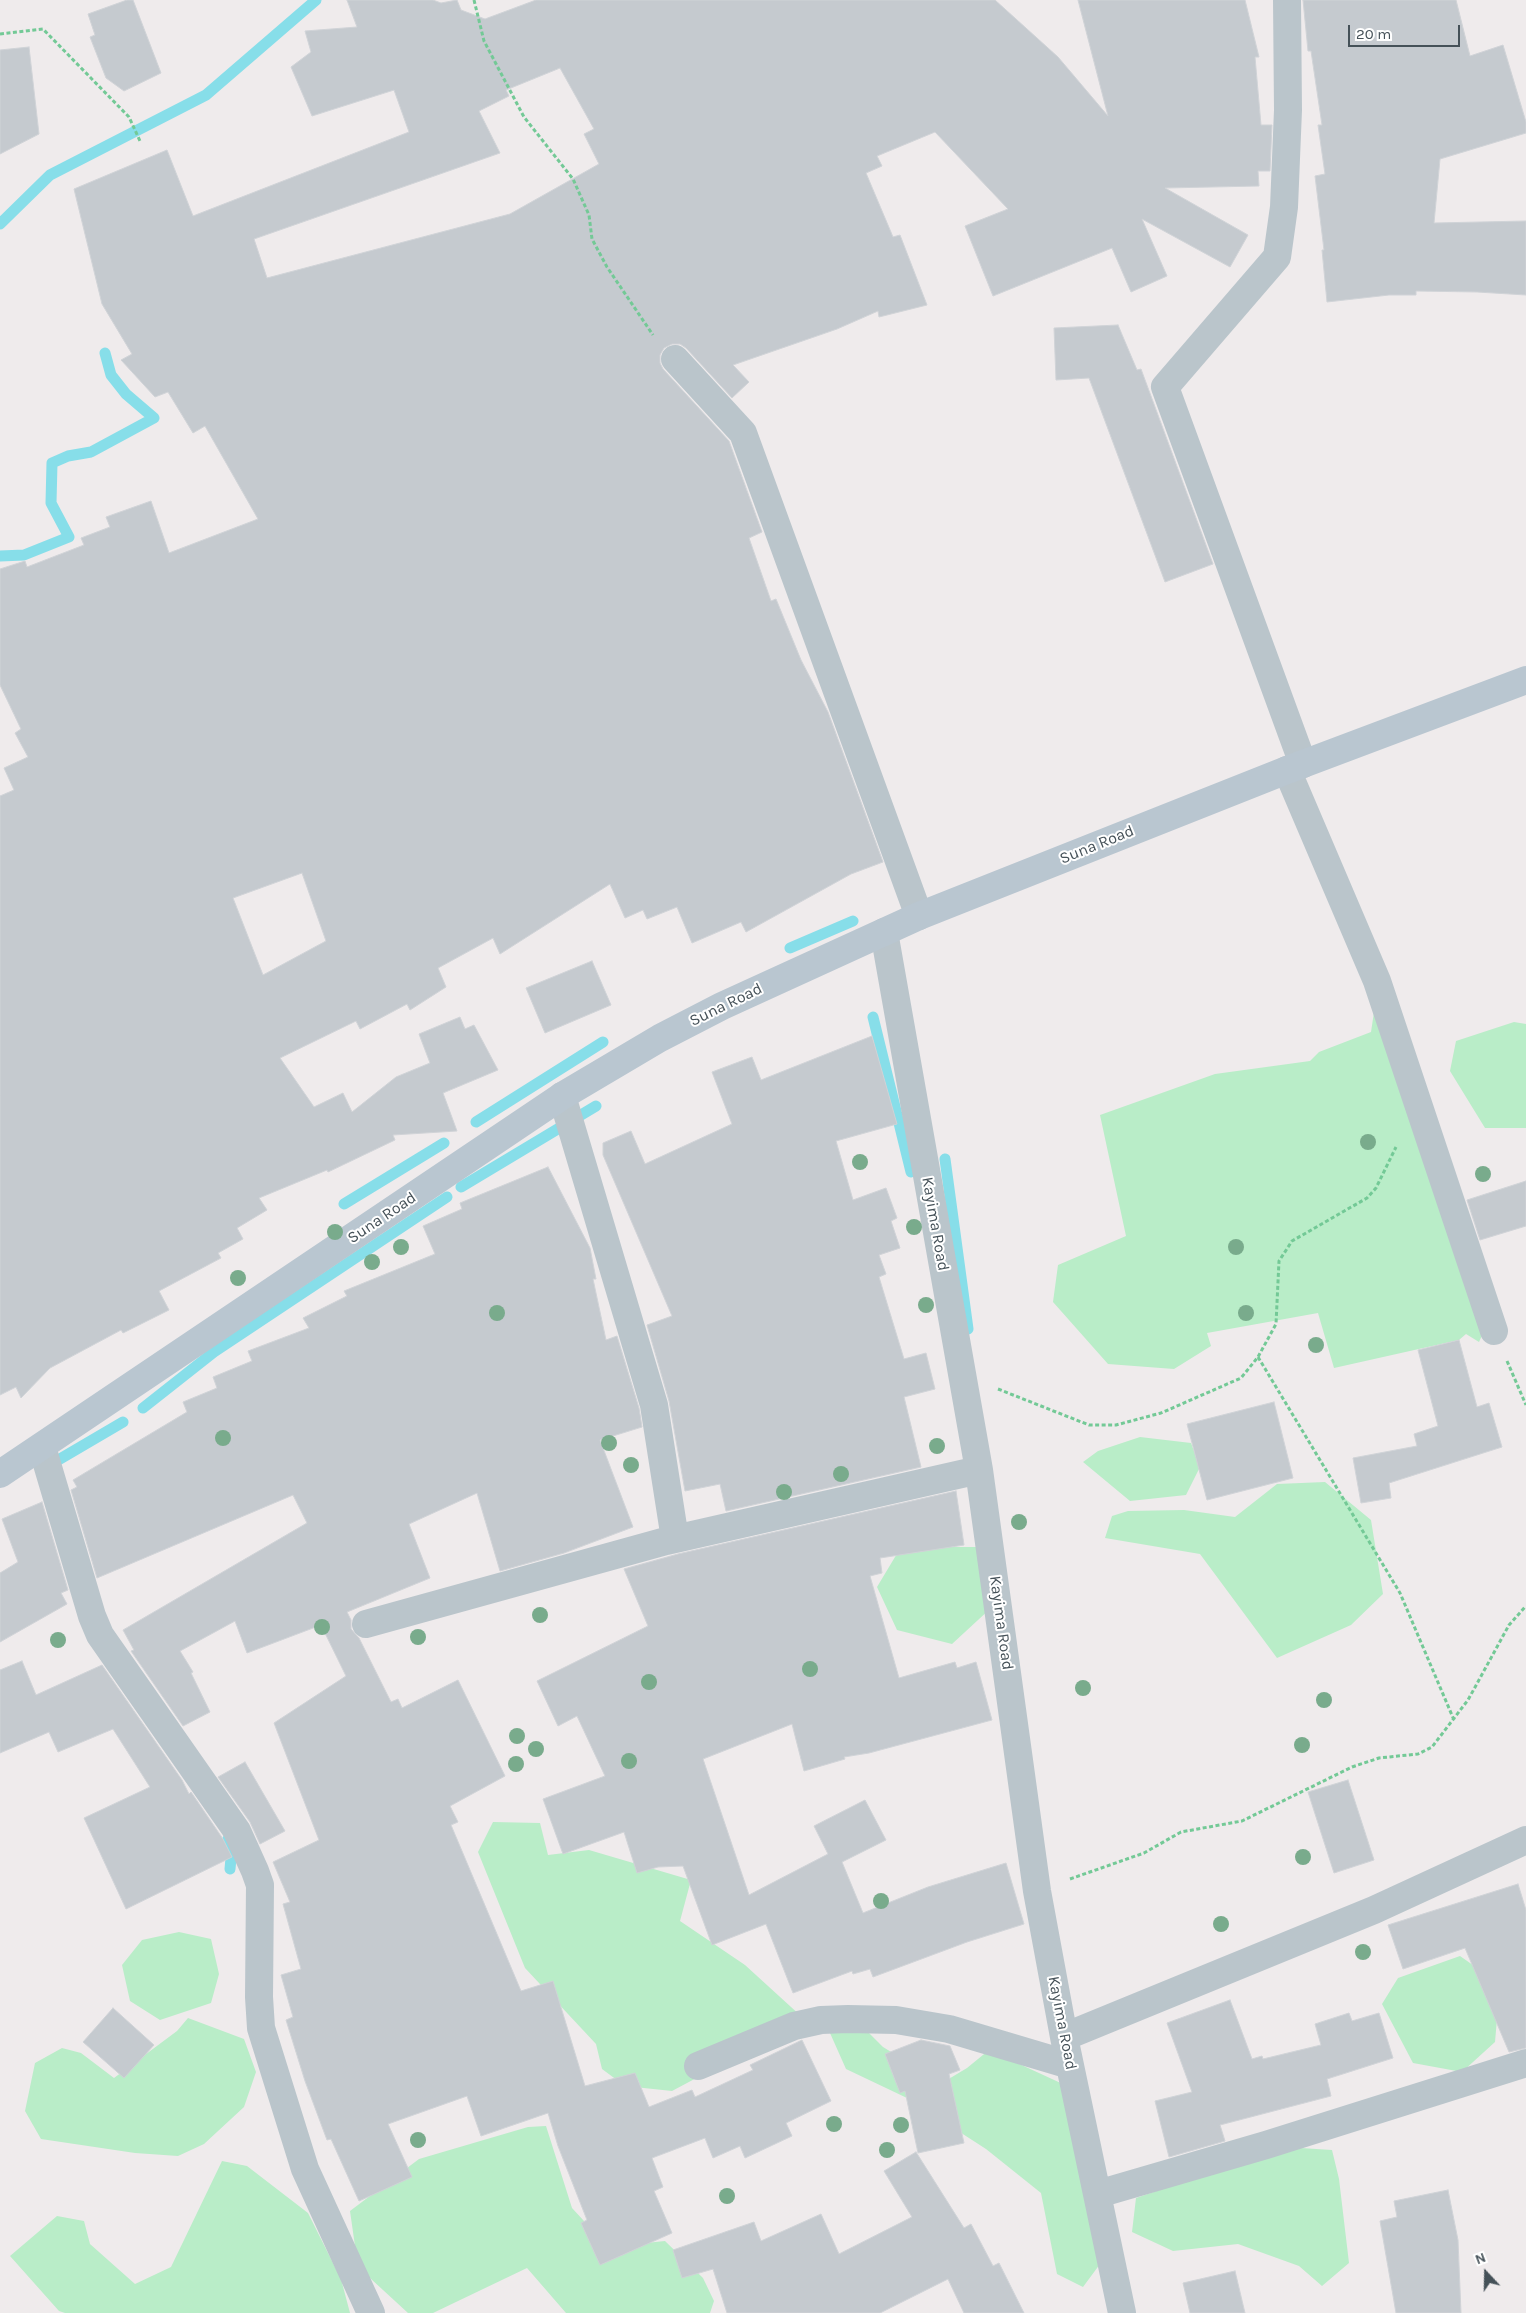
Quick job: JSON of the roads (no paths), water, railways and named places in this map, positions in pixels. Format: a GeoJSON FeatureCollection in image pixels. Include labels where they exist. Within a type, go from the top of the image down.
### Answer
{"type":"FeatureCollection","features":[{"type":"Feature","properties":{"kind":"street"},"geometry":{"type":"LineString","coordinates":[[1287,0],[1288,110],[1284,207],[1277,257],[1165,387],[1295,767],[1377,982],[1419,1101],[1494,1331]]}},
{"type":"Feature","properties":{"kind":"street"},"geometry":{"type":"LineString","coordinates":[[675,360],[744,434],[919,916]]}},
{"type":"Feature","properties":{"kind":"street","name":"Suna Road"},"geometry":{"type":"LineString","coordinates":[[0,1474],[562,1096],[660,1038],[722,1006],[919,916],[1295,767],[1526,680]]}},
{"type":"Feature","properties":{"kind":"street","name":"Kayima Road"},"geometry":{"type":"LineString","coordinates":[[884,932],[979,1470],[1037,1891],[1064,2037],[1098,2194],[1118,2312]]}},
{"type":"Feature","properties":{"kind":"street"},"geometry":{"type":"LineString","coordinates":[[562,1096],[654,1405],[676,1539]]}},
{"type":"Feature","properties":{"kind":"street"},"geometry":{"type":"LineString","coordinates":[[42,1447],[92,1616],[100,1636],[237,1831],[255,1871],[260,1885],[259,1997],[263,2037],[305,2169],[371,2313]]}},
{"type":"Feature","properties":{"kind":"street"},"geometry":{"type":"LineString","coordinates":[[366,1624],[676,1539],[979,1470]]}},
{"type":"Feature","properties":{"kind":"street"},"geometry":{"type":"LineString","coordinates":[[1064,2037],[1374,1910],[1526,1840]]}},
{"type":"Feature","properties":{"kind":"street"},"geometry":{"type":"LineString","coordinates":[[698,2066],[794,2026],[820,2020],[848,2019],[896,2020],[949,2029],[1070,2065]]}},
{"type":"Feature","properties":{"kind":"street"},"geometry":{"type":"LineString","coordinates":[[1098,2194],[1266,2145],[1526,2063]]}},
{"type":"Feature","properties":{"kind":"waterway"},"geometry":{"type":"LineString","coordinates":[[0,224],[50,175],[206,95],[316,0]]}},
{"type":"Feature","properties":{"kind":"waterway"},"geometry":{"type":"LineString","coordinates":[[0,556],[24,555],[69,537],[51,503],[52,463],[68,456],[91,452],[154,418],[126,394],[111,375],[105,353]]}},
{"type":"Feature","properties":{"kind":"waterway"},"geometry":{"type":"LineString","coordinates":[[790,948],[853,921]]}},
{"type":"Feature","properties":{"kind":"waterway"},"geometry":{"type":"LineString","coordinates":[[873,1017],[911,1172]]}},
{"type":"Feature","properties":{"kind":"waterway"},"geometry":{"type":"LineString","coordinates":[[476,1122],[603,1042]]}},
{"type":"Feature","properties":{"kind":"waterway"},"geometry":{"type":"LineString","coordinates":[[461,1187],[596,1106]]}},
{"type":"Feature","properties":{"kind":"waterway"},"geometry":{"type":"LineString","coordinates":[[344,1204],[444,1143]]}},
{"type":"Feature","properties":{"kind":"waterway"},"geometry":{"type":"LineString","coordinates":[[945,1159],[968,1329]]}},
{"type":"Feature","properties":{"kind":"waterway"},"geometry":{"type":"LineString","coordinates":[[143,1408],[214,1352],[447,1197]]}},
{"type":"Feature","properties":{"kind":"waterway"},"geometry":{"type":"LineString","coordinates":[[48,1466],[123,1422]]}},
{"type":"Feature","properties":{"kind":"waterway"},"geometry":{"type":"LineString","coordinates":[[228,1839],[232,1847],[230,1869]]}}]}
